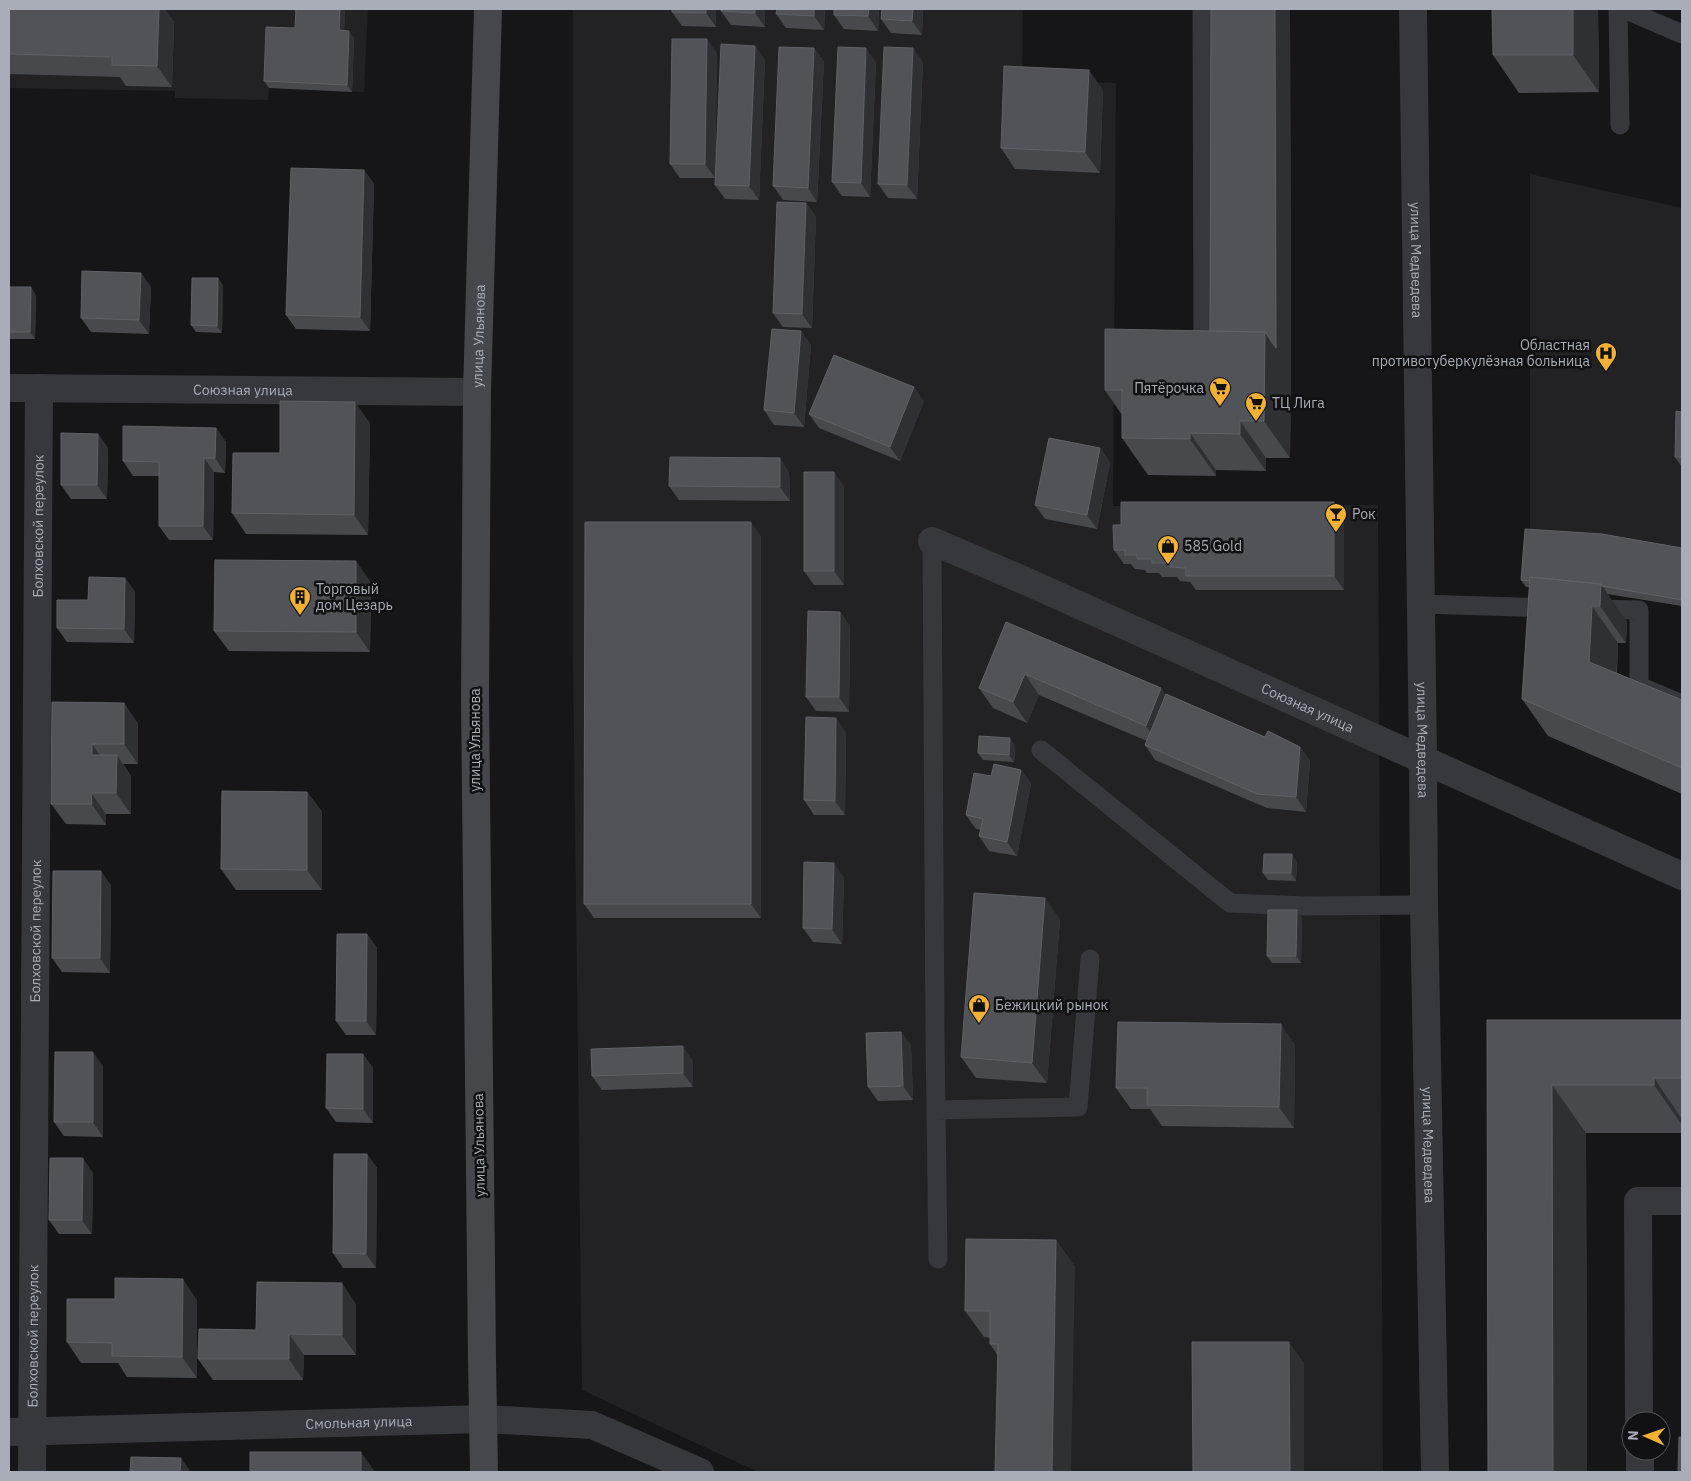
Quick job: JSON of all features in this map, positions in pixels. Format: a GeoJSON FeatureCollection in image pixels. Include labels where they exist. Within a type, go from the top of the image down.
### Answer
{"type":"FeatureCollection","features":[{"type":"Feature","properties":{"kind":"main road","name":"улица Ульянова"},"geometry":{"type":"LineString","coordinates":[[484,1472],[475,698],[477,392],[488,9]]}},
{"type":"Feature","properties":{"kind":"street","name":"улица Медведева"},"geometry":{"type":"LineString","coordinates":[[1413,9],[1424,905],[1434,1472]]}},
{"type":"Feature","properties":{"kind":"street","name":"Союзная улица"},"geometry":{"type":"LineString","coordinates":[[9,388],[477,392]]}},
{"type":"Feature","properties":{"kind":"street","name":"Болховской переулок"},"geometry":{"type":"LineString","coordinates":[[32,1472],[20,1432],[39,388]]}},
{"type":"Feature","properties":{"kind":"street","name":"Союзная улица"},"geometry":{"type":"LineString","coordinates":[[932,541],[1030,583],[1682,876]]}},
{"type":"Feature","properties":{"kind":"street"},"geometry":{"type":"LineString","coordinates":[[1640,1411],[1638,1201],[1682,1201]]}},
{"type":"Feature","properties":{"kind":"street","name":"Смольная улица"},"geometry":{"type":"LineString","coordinates":[[20,1432],[484,1419],[592,1425],[700,1472]]}},
{"type":"Feature","properties":{"kind":"lane"},"geometry":{"type":"LineString","coordinates":[[1173,346],[1203,345],[1202,9]]}},
{"type":"Feature","properties":{"kind":"lane"},"geometry":{"type":"LineString","coordinates":[[1618,9],[1620,125]]}},
{"type":"Feature","properties":{"kind":"lane"},"geometry":{"type":"LineString","coordinates":[[1624,9],[1682,34]]}},
{"type":"Feature","properties":{"kind":"lane"},"geometry":{"type":"LineString","coordinates":[[932,541],[938,1259]]}},
{"type":"Feature","properties":{"kind":"lane"},"geometry":{"type":"LineString","coordinates":[[1421,604],[1639,610],[1639,686],[1682,704]]}},
{"type":"Feature","properties":{"kind":"lane"},"geometry":{"type":"LineString","coordinates":[[1041,750],[1230,903],[1305,906],[1424,905]]}},
{"type":"Feature","properties":{"kind":"lane"},"geometry":{"type":"LineString","coordinates":[[936,1110],[1078,1107],[1090,959]]}},
{"type":"Feature","properties":{"kind":"shaded area"},"geometry":{"type":"Polygon","coordinates":[[[9,9],[368,9],[364,92],[269,88],[268,100],[175,98],[175,91],[9,88],[9,9]]]}},
{"type":"Feature","properties":{"kind":"shaded area","name":"Бежицкий рынок"},"geometry":{"type":"Polygon","coordinates":[[[573,9],[1023,9],[1022,79],[1116,83],[1113,506],[1378,505],[1383,1472],[758,1472],[582,1390],[573,658],[573,9]]]}},
{"type":"Feature","properties":{"kind":"shaded area","name":"Областная противотуберкулёзная больница"},"geometry":{"type":"Polygon","coordinates":[[[1530,174],[1682,208],[1682,606],[1605,593],[1530,536],[1530,174]]]}},
{"type":"Feature","properties":{"kind":"building"},"geometry":{"type":"Polygon","coordinates":[[[9,9],[159,9],[157,66],[112,65],[112,57],[9,54],[9,9]]]}},
{"type":"Feature","properties":{"kind":"building"},"geometry":{"type":"Polygon","coordinates":[[[296,9],[340,9],[339,30],[349,31],[347,85],[264,81],[266,27],[295,28],[296,9]]]}},
{"type":"Feature","properties":{"kind":"building"},"geometry":{"type":"Polygon","coordinates":[[[672,9],[706,9],[706,13],[672,12],[672,9]]]}},
{"type":"Feature","properties":{"kind":"building"},"geometry":{"type":"Polygon","coordinates":[[[721,9],[755,9],[755,13],[721,11],[721,9]]]}},
{"type":"Feature","properties":{"kind":"building"},"geometry":{"type":"Polygon","coordinates":[[[777,9],[814,9],[814,16],[776,14],[777,9]]]}},
{"type":"Feature","properties":{"kind":"building"},"geometry":{"type":"Polygon","coordinates":[[[834,9],[869,9],[868,16],[834,15],[834,9]]]}},
{"type":"Feature","properties":{"kind":"building"},"geometry":{"type":"Polygon","coordinates":[[[882,9],[913,9],[912,21],[881,19],[882,9]]]}},
{"type":"Feature","properties":{"kind":"building"},"geometry":{"type":"Polygon","coordinates":[[[1211,9],[1275,9],[1276,348],[1265,332],[1210,331],[1211,9]]]}},
{"type":"Feature","properties":{"kind":"building"},"geometry":{"type":"Polygon","coordinates":[[[1492,9],[1573,9],[1573,55],[1493,55],[1492,9]]]}},
{"type":"Feature","properties":{"kind":"building"},"geometry":{"type":"Polygon","coordinates":[[[672,39],[707,39],[705,164],[670,164],[672,39]]]}},
{"type":"Feature","properties":{"kind":"building"},"geometry":{"type":"Polygon","coordinates":[[[721,44],[755,46],[749,186],[715,185],[721,44]]]}},
{"type":"Feature","properties":{"kind":"building"},"geometry":{"type":"Polygon","coordinates":[[[779,47],[814,48],[808,188],[773,186],[779,47]]]}},
{"type":"Feature","properties":{"kind":"building"},"geometry":{"type":"Polygon","coordinates":[[[838,47],[866,48],[861,183],[832,182],[838,47]]]}},
{"type":"Feature","properties":{"kind":"building"},"geometry":{"type":"Polygon","coordinates":[[[884,47],[913,48],[907,185],[878,184],[884,47]]]}},
{"type":"Feature","properties":{"kind":"building"},"geometry":{"type":"Polygon","coordinates":[[[1004,66],[1089,70],[1085,152],[1001,148],[1004,66]]]}},
{"type":"Feature","properties":{"kind":"building"},"geometry":{"type":"Polygon","coordinates":[[[291,168],[364,170],[360,317],[286,315],[291,168]]]}},
{"type":"Feature","properties":{"kind":"building"},"geometry":{"type":"Polygon","coordinates":[[[777,202],[806,203],[802,314],[773,313],[777,202]]]}},
{"type":"Feature","properties":{"kind":"building"},"geometry":{"type":"Polygon","coordinates":[[[82,271],[141,273],[139,320],[81,318],[82,271]]]}},
{"type":"Feature","properties":{"kind":"building"},"geometry":{"type":"Polygon","coordinates":[[[192,278],[218,278],[217,326],[191,325],[192,278]]]}},
{"type":"Feature","properties":{"kind":"building"},"geometry":{"type":"Polygon","coordinates":[[[9,287],[31,287],[30,332],[9,332],[9,287]]]}},
{"type":"Feature","properties":{"kind":"building"},"geometry":{"type":"Polygon","coordinates":[[[772,329],[801,331],[794,413],[764,410],[772,329]]]}},
{"type":"Feature","properties":{"kind":"building"},"geometry":{"type":"Polygon","coordinates":[[[1105,329],[1265,332],[1264,421],[1240,421],[1240,434],[1190,433],[1190,439],[1122,438],[1122,390],[1105,390],[1105,329]]]}},
{"type":"Feature","properties":{"kind":"building"},"geometry":{"type":"Polygon","coordinates":[[[834,355],[914,387],[890,447],[809,414],[834,355]]]}},
{"type":"Feature","properties":{"kind":"building"},"geometry":{"type":"Polygon","coordinates":[[[280,401],[355,402],[354,515],[232,513],[233,453],[280,453],[280,401]]]}},
{"type":"Feature","properties":{"kind":"building"},"geometry":{"type":"Polygon","coordinates":[[[1676,411],[1682,412],[1682,457],[1675,457],[1676,411]]]}},
{"type":"Feature","properties":{"kind":"building"},"geometry":{"type":"Polygon","coordinates":[[[123,426],[216,428],[215,458],[204,458],[203,526],[159,526],[159,462],[123,461],[123,426]]]}},
{"type":"Feature","properties":{"kind":"building"},"geometry":{"type":"Polygon","coordinates":[[[61,433],[98,434],[97,485],[61,485],[61,433]]]}},
{"type":"Feature","properties":{"kind":"building"},"geometry":{"type":"Polygon","coordinates":[[[1049,438],[1100,448],[1087,515],[1035,505],[1049,438]]]}},
{"type":"Feature","properties":{"kind":"building"},"geometry":{"type":"Polygon","coordinates":[[[670,457],[780,458],[780,487],[669,486],[670,457]]]}},
{"type":"Feature","properties":{"kind":"building"},"geometry":{"type":"Polygon","coordinates":[[[804,472],[834,472],[834,571],[804,571],[804,472]]]}},
{"type":"Feature","properties":{"kind":"building"},"geometry":{"type":"Polygon","coordinates":[[[1121,502],[1334,502],[1334,576],[1186,576],[1186,568],[1170,567],[1170,563],[1152,563],[1152,559],[1137,559],[1137,555],[1125,555],[1125,550],[1114,550],[1113,525],[1121,525],[1121,502]]]}},
{"type":"Feature","properties":{"kind":"building"},"geometry":{"type":"Polygon","coordinates":[[[585,522],[751,522],[751,904],[584,904],[585,522]]]}},
{"type":"Feature","properties":{"kind":"building"},"geometry":{"type":"Polygon","coordinates":[[[1525,529],[1602,534],[1682,548],[1682,600],[1602,586],[1601,584],[1530,577],[1529,581],[1521,580],[1525,529]]]}},
{"type":"Feature","properties":{"kind":"building","name":"Торговый дом Цезарь"},"geometry":{"type":"Polygon","coordinates":[[[215,560],[356,561],[356,632],[214,631],[215,560]]]}},
{"type":"Feature","properties":{"kind":"building"},"geometry":{"type":"Polygon","coordinates":[[[89,577],[125,578],[124,629],[57,628],[57,600],[88,600],[89,577]]]}},
{"type":"Feature","properties":{"kind":"building"},"geometry":{"type":"Polygon","coordinates":[[[1530,577],[1601,584],[1600,606],[1592,606],[1589,662],[1682,700],[1682,768],[1522,699],[1530,577]]]}},
{"type":"Feature","properties":{"kind":"building"},"geometry":{"type":"Polygon","coordinates":[[[808,611],[840,612],[839,697],[806,697],[808,611]]]}},
{"type":"Feature","properties":{"kind":"building"},"geometry":{"type":"Polygon","coordinates":[[[1006,622],[1161,688],[1146,726],[1025,674],[1013,702],[979,688],[1006,622]]]}},
{"type":"Feature","properties":{"kind":"building"},"geometry":{"type":"Polygon","coordinates":[[[1166,694],[1265,737],[1268,731],[1300,747],[1296,797],[1257,794],[1145,745],[1166,694]]]}},
{"type":"Feature","properties":{"kind":"building"},"geometry":{"type":"Polygon","coordinates":[[[52,702],[124,703],[124,744],[92,744],[92,755],[117,755],[116,793],[91,793],[92,804],[51,804],[52,702]]]}},
{"type":"Feature","properties":{"kind":"building"},"geometry":{"type":"Polygon","coordinates":[[[806,717],[836,718],[835,801],[804,800],[806,717]]]}},
{"type":"Feature","properties":{"kind":"building"},"geometry":{"type":"Polygon","coordinates":[[[979,736],[1010,738],[1009,755],[978,753],[979,736]]]}},
{"type":"Feature","properties":{"kind":"building"},"geometry":{"type":"Polygon","coordinates":[[[994,764],[1021,770],[1007,842],[979,836],[983,819],[966,815],[974,773],[991,776],[994,764]]]}},
{"type":"Feature","properties":{"kind":"building"},"geometry":{"type":"Polygon","coordinates":[[[222,791],[307,792],[307,870],[221,869],[222,791]]]}},
{"type":"Feature","properties":{"kind":"building"},"geometry":{"type":"Polygon","coordinates":[[[1264,854],[1292,854],[1291,873],[1263,873],[1264,854]]]}},
{"type":"Feature","properties":{"kind":"building"},"geometry":{"type":"Polygon","coordinates":[[[804,862],[834,863],[832,929],[803,928],[804,862]]]}},
{"type":"Feature","properties":{"kind":"building"},"geometry":{"type":"Polygon","coordinates":[[[53,871],[101,871],[100,958],[52,958],[53,871]]]}},
{"type":"Feature","properties":{"kind":"building"},"geometry":{"type":"Polygon","coordinates":[[[974,893],[1045,898],[1032,1063],[961,1057],[974,893]]]}},
{"type":"Feature","properties":{"kind":"building"},"geometry":{"type":"Polygon","coordinates":[[[1268,910],[1297,910],[1296,956],[1267,956],[1268,910]]]}},
{"type":"Feature","properties":{"kind":"building"},"geometry":{"type":"Polygon","coordinates":[[[337,934],[367,934],[366,1021],[336,1021],[337,934]]]}},
{"type":"Feature","properties":{"kind":"building"},"geometry":{"type":"Polygon","coordinates":[[[1487,1020],[1682,1020],[1682,1078],[1654,1078],[1654,1085],[1552,1085],[1553,1472],[1488,1472],[1487,1020]]]}},
{"type":"Feature","properties":{"kind":"building"},"geometry":{"type":"Polygon","coordinates":[[[1118,1022],[1281,1024],[1279,1107],[1147,1105],[1147,1088],[1116,1088],[1118,1022]]]}},
{"type":"Feature","properties":{"kind":"building"},"geometry":{"type":"Polygon","coordinates":[[[901,1032],[903,1086],[868,1087],[866,1033],[901,1032]]]}},
{"type":"Feature","properties":{"kind":"building"},"geometry":{"type":"Polygon","coordinates":[[[683,1046],[683,1073],[592,1076],[591,1049],[683,1046]]]}},
{"type":"Feature","properties":{"kind":"building"},"geometry":{"type":"Polygon","coordinates":[[[55,1052],[93,1052],[93,1122],[54,1122],[55,1052]]]}},
{"type":"Feature","properties":{"kind":"building"},"geometry":{"type":"Polygon","coordinates":[[[327,1054],[363,1054],[363,1109],[326,1108],[327,1054]]]}},
{"type":"Feature","properties":{"kind":"building"},"geometry":{"type":"Polygon","coordinates":[[[334,1154],[367,1154],[366,1254],[333,1253],[334,1154]]]}},
{"type":"Feature","properties":{"kind":"building"},"geometry":{"type":"Polygon","coordinates":[[[50,1158],[83,1158],[82,1220],[49,1220],[50,1158]]]}},
{"type":"Feature","properties":{"kind":"building"},"geometry":{"type":"Polygon","coordinates":[[[966,1239],[1056,1240],[1052,1472],[995,1472],[998,1344],[990,1344],[990,1311],[965,1311],[966,1239]]]}},
{"type":"Feature","properties":{"kind":"building"},"geometry":{"type":"Polygon","coordinates":[[[115,1278],[183,1279],[182,1357],[112,1356],[112,1343],[67,1342],[67,1299],[115,1299],[115,1278]]]}},
{"type":"Feature","properties":{"kind":"building"},"geometry":{"type":"Polygon","coordinates":[[[257,1282],[342,1283],[342,1335],[289,1334],[289,1359],[198,1359],[199,1329],[256,1330],[257,1282]]]}},
{"type":"Feature","properties":{"kind":"building"},"geometry":{"type":"Polygon","coordinates":[[[1192,1342],[1289,1342],[1290,1472],[1193,1472],[1192,1342]]]}},
{"type":"Feature","properties":{"kind":"building"},"geometry":{"type":"Polygon","coordinates":[[[1679,1437],[1682,1437],[1682,1472],[1678,1472],[1679,1437]]]}},
{"type":"Feature","properties":{"kind":"building"},"geometry":{"type":"Polygon","coordinates":[[[250,1452],[361,1452],[361,1472],[250,1472],[250,1452]]]}},
{"type":"Feature","properties":{"kind":"building"},"geometry":{"type":"Polygon","coordinates":[[[131,1457],[181,1458],[180,1472],[130,1472],[131,1457]]]}},
{"type":"Feature","properties":{"kind":"place","name":"Областная противотуберкулёзная больница"},"geometry":{"type":"Point","coordinates":[1606,372]}},
{"type":"Feature","properties":{"kind":"place","name":"Пятёрочка"},"geometry":{"type":"Point","coordinates":[1220,407]}},
{"type":"Feature","properties":{"kind":"place","name":"ТЦ Лига"},"geometry":{"type":"Point","coordinates":[1256,422]}},
{"type":"Feature","properties":{"kind":"place","name":"Рок"},"geometry":{"type":"Point","coordinates":[1336,533]}},
{"type":"Feature","properties":{"kind":"place","name":"585 Gold"},"geometry":{"type":"Point","coordinates":[1168,565]}},
{"type":"Feature","properties":{"kind":"place","name":"Торговый дом Цезарь"},"geometry":{"type":"Point","coordinates":[300,616]}},
{"type":"Feature","properties":{"kind":"place","name":"Бежицкий рынок"},"geometry":{"type":"Point","coordinates":[979,1024]}}]}
